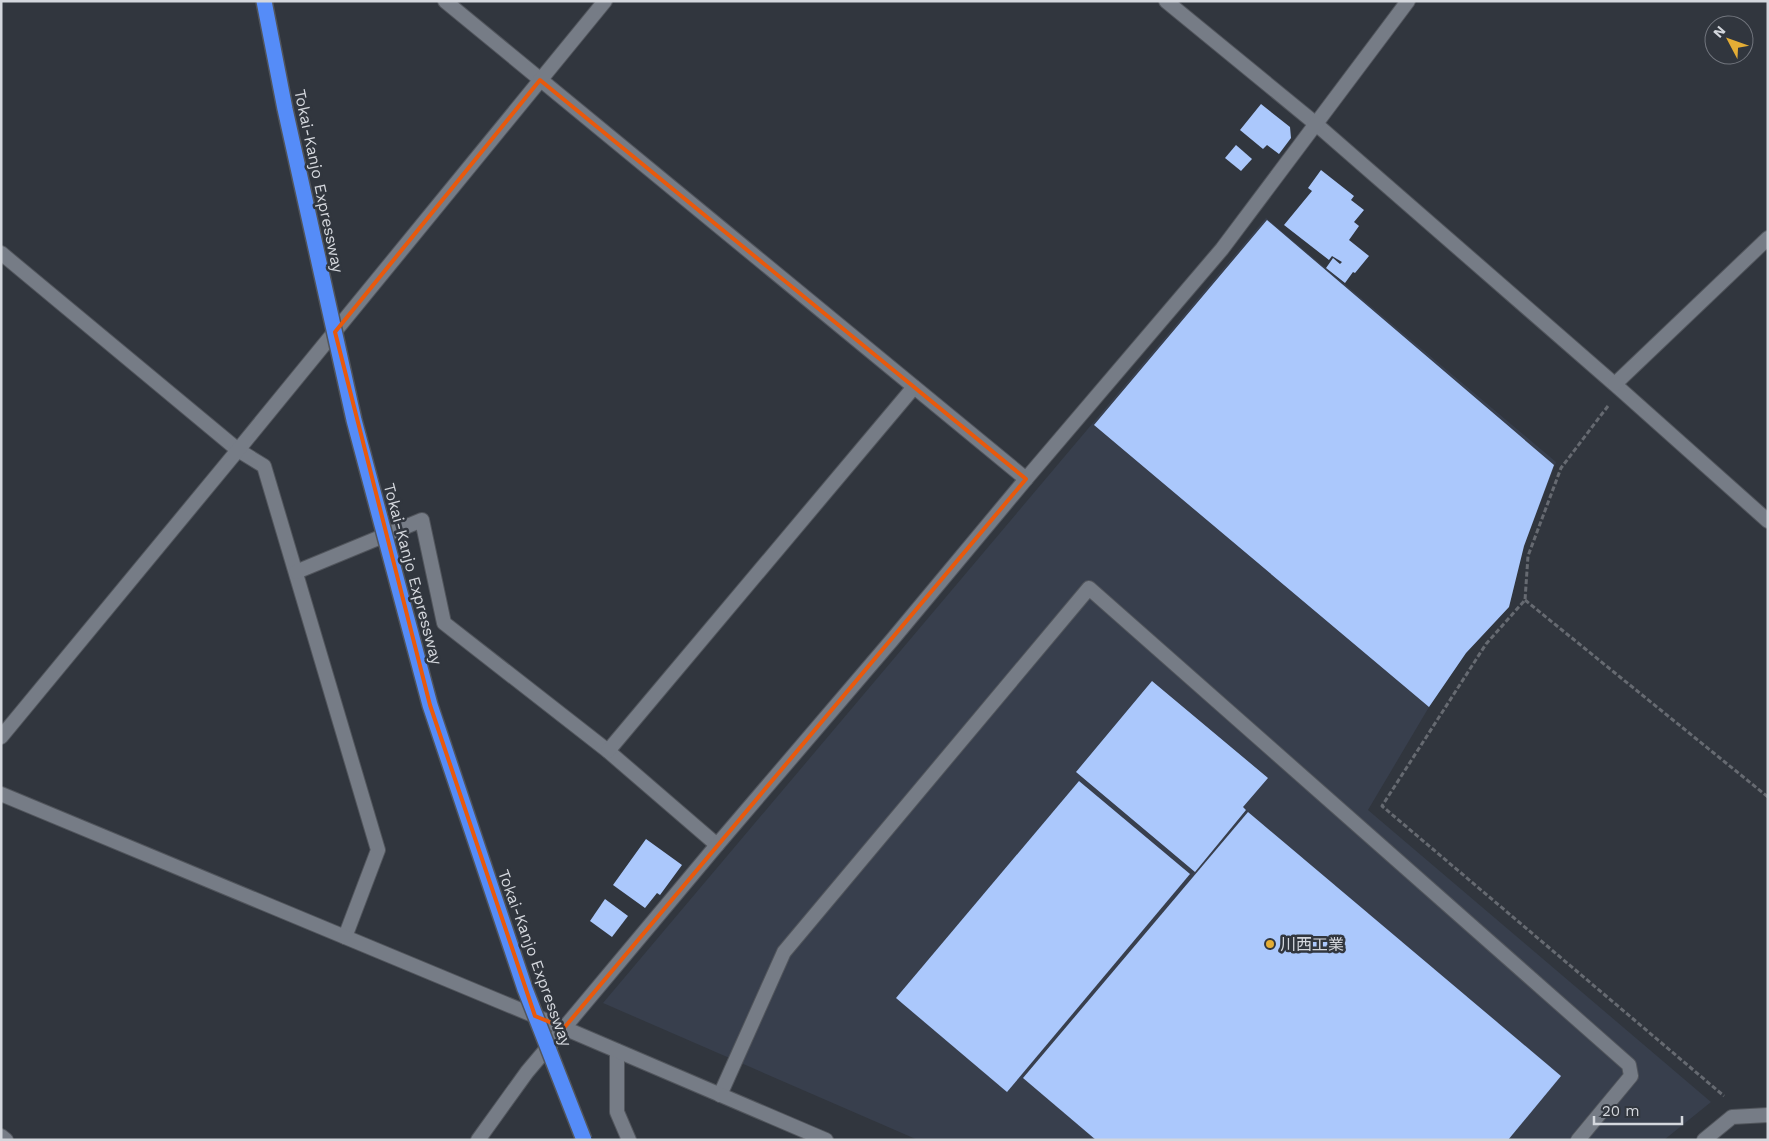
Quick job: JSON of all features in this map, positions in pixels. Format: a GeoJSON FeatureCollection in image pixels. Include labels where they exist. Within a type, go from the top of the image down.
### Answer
{"type":"FeatureCollection","features":[{"type":"Feature","properties":{"kind":"highway","name":"Tokai-Kanjo Expressway"},"geometry":{"type":"LineString","coordinates":[[264,1],[354,420],[430,706],[525,989],[584,1140]]}},
{"type":"Feature","properties":{"kind":"street"},"geometry":{"type":"LineString","coordinates":[[445,1],[1026,479]]}},
{"type":"Feature","properties":{"kind":"street"},"geometry":{"type":"LineString","coordinates":[[1,737],[605,1]]}},
{"type":"Feature","properties":{"kind":"street"},"geometry":{"type":"LineString","coordinates":[[1166,1],[1316,124],[1618,386],[1768,521]]}},
{"type":"Feature","properties":{"kind":"street"},"geometry":{"type":"LineString","coordinates":[[478,1140],[527,1072],[717,844],[892,640],[1222,248],[1408,1]]}},
{"type":"Feature","properties":{"kind":"street"},"geometry":{"type":"LineString","coordinates":[[1618,386],[1768,238]]}},
{"type":"Feature","properties":{"kind":"street"},"geometry":{"type":"LineString","coordinates":[[1,253],[238,450],[264,466],[378,850],[345,937]]}},
{"type":"Feature","properties":{"kind":"street"},"geometry":{"type":"LineString","coordinates":[[608,751],[914,387]]}},
{"type":"Feature","properties":{"kind":"street"},"geometry":{"type":"LineString","coordinates":[[296,572],[422,520],[444,623],[608,751],[717,844]]}},
{"type":"Feature","properties":{"kind":"street"},"geometry":{"type":"LineString","coordinates":[[720,1095],[784,952],[1089,588],[1629,1065],[1631,1076],[1578,1140]]}},
{"type":"Feature","properties":{"kind":"street"},"geometry":{"type":"LineString","coordinates":[[1,794],[564,1028],[826,1140]]}},
{"type":"Feature","properties":{"kind":"street"},"geometry":{"type":"LineString","coordinates":[[617,1051],[617,1112],[629,1140]]}},
{"type":"Feature","properties":{"kind":"street"},"geometry":{"type":"LineString","coordinates":[[1704,1140],[1732,1117],[1767,1115]]}},
{"type":"Feature","properties":{"kind":"street"},"geometry":{"type":"LineString","coordinates":[[1,1136],[6,1140]]}},
{"type":"Feature","properties":{"kind":"path"},"geometry":{"type":"LineString","coordinates":[[1618,386],[1561,468],[1528,556],[1525,600],[1486,644],[1382,806],[1748,1116]]}},
{"type":"Feature","properties":{"kind":"path"},"geometry":{"type":"LineString","coordinates":[[1525,600],[1768,797]]}},
{"type":"Feature","properties":{"kind":"highlighted area"},"geometry":{"type":"Polygon","coordinates":[[[540,80],[1026,479],[564,1028],[535,1016],[430,705],[335,332],[540,80]]]}},
{"type":"Feature","properties":{"kind":"shaded area"},"geometry":{"type":"Polygon","coordinates":[[[1266,218],[1556,462],[1524,546],[1509,607],[1466,653],[1429,707],[1368,810],[1711,1102],[1664,1140],[918,1140],[603,1003],[1266,218]]]}},
{"type":"Feature","properties":{"kind":"building"},"geometry":{"type":"Polygon","coordinates":[[[1261,104],[1290,127],[1291,138],[1279,154],[1267,145],[1263,149],[1240,130],[1261,104]]]}},
{"type":"Feature","properties":{"kind":"building"},"geometry":{"type":"Polygon","coordinates":[[[1236,145],[1252,159],[1241,171],[1225,158],[1236,145]]]}},
{"type":"Feature","properties":{"kind":"building"},"geometry":{"type":"Polygon","coordinates":[[[1321,170],[1354,196],[1351,200],[1364,210],[1354,222],[1359,226],[1349,240],[1369,256],[1345,283],[1326,268],[1333,258],[1340,264],[1342,262],[1332,256],[1329,260],[1284,225],[1312,191],[1308,188],[1321,170]]]}},
{"type":"Feature","properties":{"kind":"building"},"geometry":{"type":"Polygon","coordinates":[[[1267,220],[1554,465],[1524,546],[1509,607],[1466,653],[1429,707],[1094,425],[1267,220]]]}},
{"type":"Feature","properties":{"kind":"building"},"geometry":{"type":"Polygon","coordinates":[[[1152,681],[1268,778],[1243,807],[1246,810],[1195,872],[1076,772],[1152,681]]]}},
{"type":"Feature","properties":{"kind":"building"},"geometry":{"type":"Polygon","coordinates":[[[1079,781],[1190,874],[1007,1092],[896,998],[1079,781]]]}},
{"type":"Feature","properties":{"kind":"building","name":"川西工業"},"geometry":{"type":"Polygon","coordinates":[[[1248,812],[1561,1076],[1508,1140],[1096,1140],[1023,1078],[1248,812]]]}},
{"type":"Feature","properties":{"kind":"building"},"geometry":{"type":"Polygon","coordinates":[[[646,839],[682,865],[660,895],[657,893],[645,908],[613,885],[646,839]]]}},
{"type":"Feature","properties":{"kind":"building"},"geometry":{"type":"Polygon","coordinates":[[[605,899],[628,916],[612,937],[590,921],[605,899]]]}},
{"type":"Feature","properties":{"kind":"place","name":"川西工業"},"geometry":{"type":"Point","coordinates":[1270,944]}}]}
